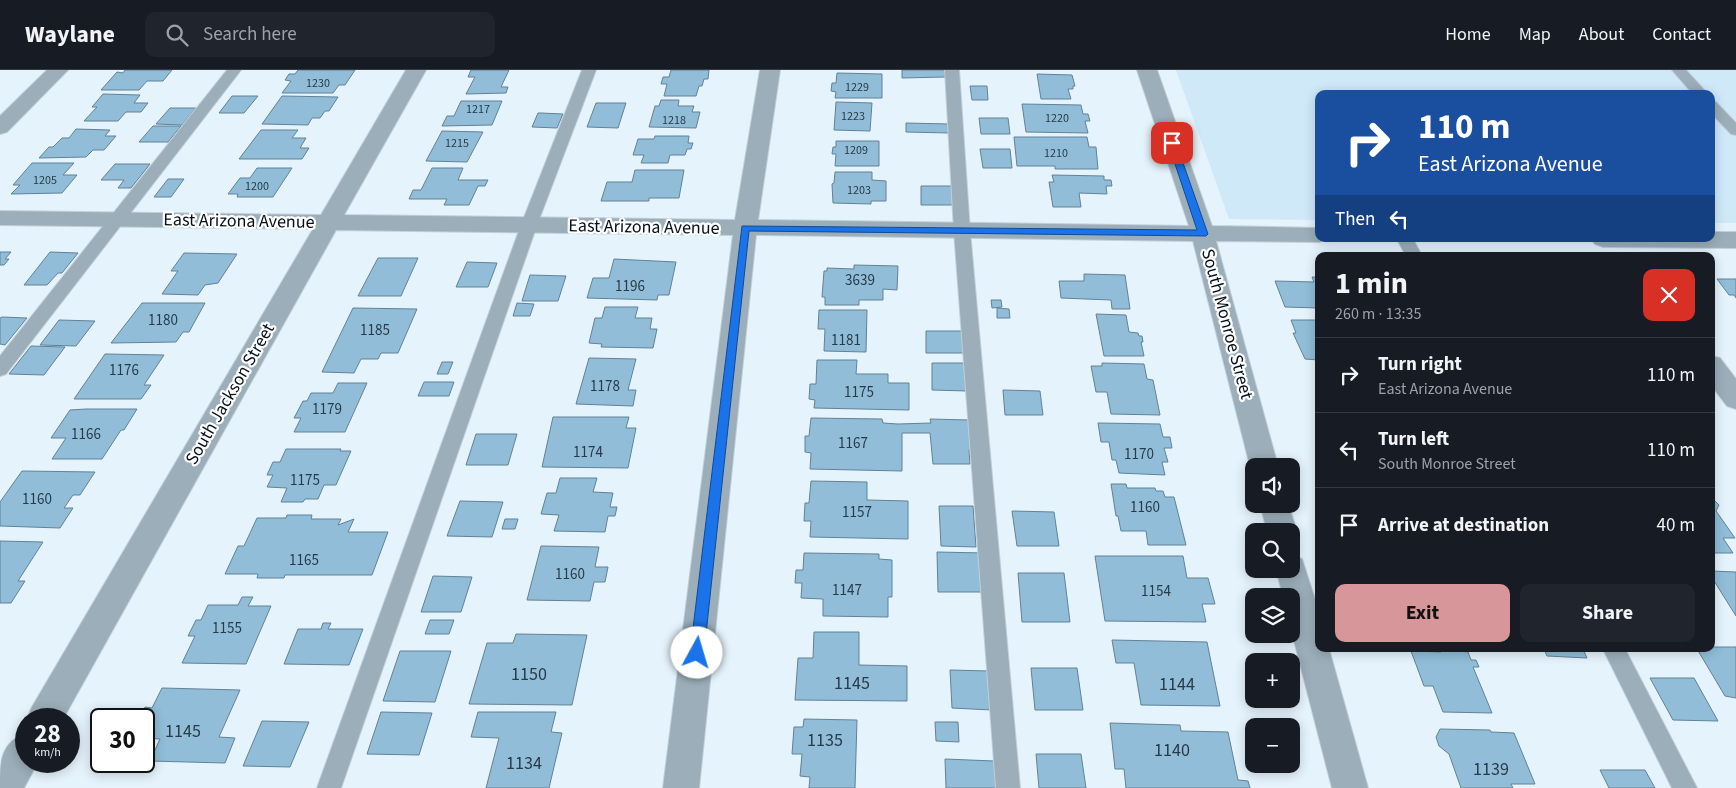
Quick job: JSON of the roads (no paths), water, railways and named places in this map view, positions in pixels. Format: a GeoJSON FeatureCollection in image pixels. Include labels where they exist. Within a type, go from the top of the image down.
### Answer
{"type":"FeatureCollection","features":[{"type":"Feature","properties":{"kind":"street"},"geometry":{"type":"LineString","coordinates":[[0,128],[58,70]]}},
{"type":"Feature","properties":{"kind":"street","name":"South Jackson Street"},"geometry":{"type":"LineString","coordinates":[[50,708],[416,70]]}},
{"type":"Feature","properties":{"kind":"street"},"geometry":{"type":"LineString","coordinates":[[681,788],[745,228],[770,70]]}},
{"type":"Feature","properties":{"kind":"street","name":"South Monroe Street"},"geometry":{"type":"LineString","coordinates":[[1147,70],[1203,234],[1262,458]]}},
{"type":"Feature","properties":{"kind":"street","name":"East Arizona Avenue"},"geometry":{"type":"LineString","coordinates":[[0,218],[1315,235]]}},
{"type":"Feature","properties":{"kind":"street"},"geometry":{"type":"LineString","coordinates":[[1715,240],[1736,240]]}},
{"type":"Feature","properties":{"kind":"street"},"geometry":{"type":"LineString","coordinates":[[1715,370],[1736,399]]}},
{"type":"Feature","properties":{"kind":"street"},"geometry":{"type":"LineString","coordinates":[[1294,578],[1350,788]]}},
{"type":"Feature","properties":{"kind":"street"},"geometry":{"type":"LineString","coordinates":[[4,788],[15,769]]}},
{"type":"Feature","properties":{"kind":"lane"},"geometry":{"type":"LineString","coordinates":[[0,369],[234,70]]}},
{"type":"Feature","properties":{"kind":"lane"},"geometry":{"type":"LineString","coordinates":[[329,788],[529,225],[589,70]]}},
{"type":"Feature","properties":{"kind":"lane"},"geometry":{"type":"LineString","coordinates":[[952,70],[962,231],[1008,788]]}},
{"type":"Feature","properties":{"kind":"lane"},"geometry":{"type":"LineString","coordinates":[[1679,70],[1697,90]]}},
{"type":"Feature","properties":{"kind":"lane"},"geometry":{"type":"LineString","coordinates":[[1715,109],[1736,131]]}},
{"type":"Feature","properties":{"kind":"lane"},"geometry":{"type":"LineString","coordinates":[[1616,652],[1685,788]]}}]}
